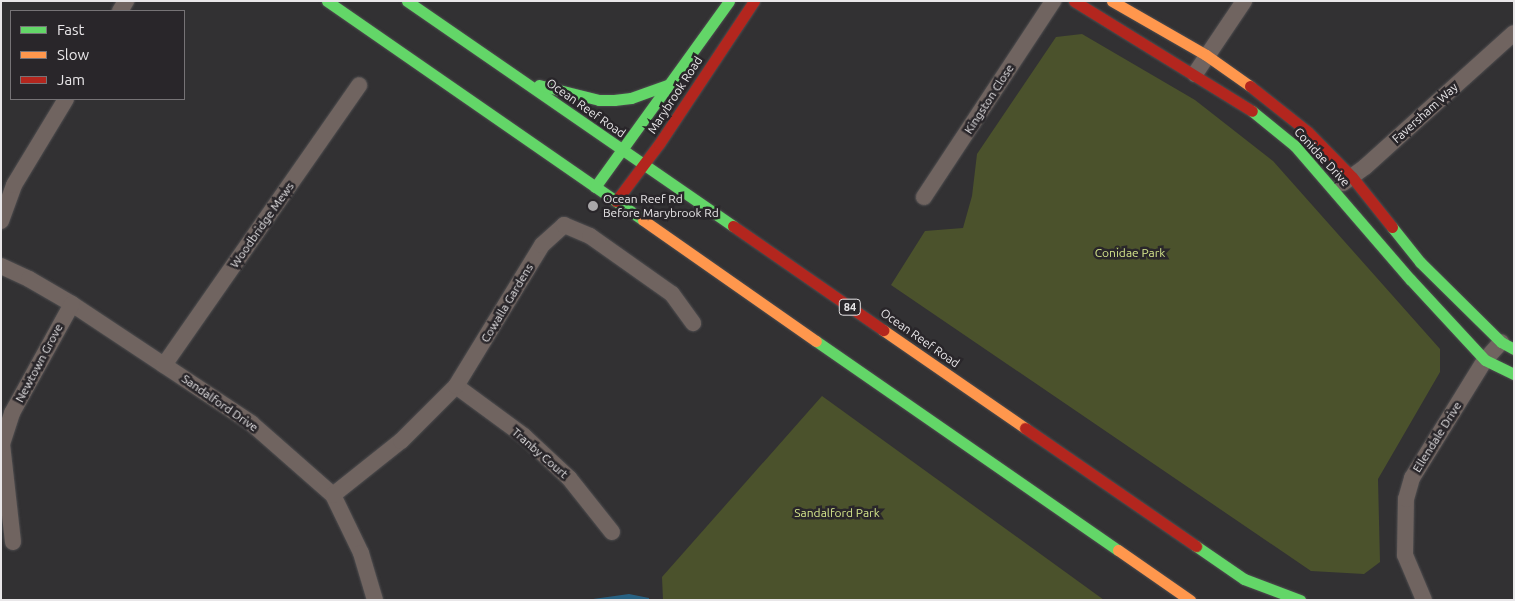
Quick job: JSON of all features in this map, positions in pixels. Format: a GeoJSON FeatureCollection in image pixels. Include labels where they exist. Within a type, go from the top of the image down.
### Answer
{"type":"FeatureCollection","features":[{"type":"Feature","properties":{"kind":"main road"},"geometry":{"type":"LineString","coordinates":[[327,1],[1190,600]]}},
{"type":"Feature","properties":{"kind":"main road","name":"Ocean Reef Road"},"geometry":{"type":"LineString","coordinates":[[407,1],[1244,579],[1300,600]]}},
{"type":"Feature","properties":{"kind":"main road","name":"Marybrook Road"},"geometry":{"type":"LineString","coordinates":[[595,187],[729,1]]}},
{"type":"Feature","properties":{"kind":"main road","name":"Marybrook Road"},"geometry":{"type":"LineString","coordinates":[[616,201],[754,1]]}},
{"type":"Feature","properties":{"kind":"main road","name":"Conidae Drive"},"geometry":{"type":"LineString","coordinates":[[1074,1],[1261,116],[1295,146],[1410,279],[1485,360],[1514,374]]}},
{"type":"Feature","properties":{"kind":"main road","name":"Conidae Drive"},"geometry":{"type":"LineString","coordinates":[[1112,1],[1206,55],[1272,102],[1308,132],[1352,177],[1420,262],[1508,345]]}},
{"type":"Feature","properties":{"kind":"main road"},"geometry":{"type":"LineString","coordinates":[[524,82],[599,100],[632,98],[670,84]]}},
{"type":"Feature","properties":{"kind":"street","name":"Kingston Close"},"geometry":{"type":"LineString","coordinates":[[924,197],[1053,1]]}},
{"type":"Feature","properties":{"kind":"street"},"geometry":{"type":"LineString","coordinates":[[1195,74],[1244,1]]}},
{"type":"Feature","properties":{"kind":"street","name":"Faversham Way"},"geometry":{"type":"LineString","coordinates":[[1334,189],[1352,177],[1514,33]]}},
{"type":"Feature","properties":{"kind":"street","name":"Woodbridge Mews"},"geometry":{"type":"LineString","coordinates":[[164,365],[360,85]]}},
{"type":"Feature","properties":{"kind":"street"},"geometry":{"type":"LineString","coordinates":[[1,221],[14,185],[65,100]]}},
{"type":"Feature","properties":{"kind":"street","name":"Cowalla Gardens"},"geometry":{"type":"LineString","coordinates":[[333,495],[401,441],[456,386],[542,245],[564,225],[590,236],[672,294],[693,323]]}},
{"type":"Feature","properties":{"kind":"street","name":"Sandalford Drive"},"geometry":{"type":"LineString","coordinates":[[1,266],[29,279],[72,304],[251,423],[333,495],[361,553],[375,600]]}},
{"type":"Feature","properties":{"kind":"street","name":"Newtown Grove"},"geometry":{"type":"LineString","coordinates":[[13,542],[2,444],[12,414],[72,304]]}},
{"type":"Feature","properties":{"kind":"street","name":"Ellendale Drive"},"geometry":{"type":"LineString","coordinates":[[1424,600],[1405,555],[1406,499],[1412,478],[1485,360],[1508,345]]}},
{"type":"Feature","properties":{"kind":"street","name":"Tranby Court"},"geometry":{"type":"LineString","coordinates":[[456,386],[524,436],[570,478],[612,532]]}},
{"type":"Feature","properties":{"kind":"green space","name":"Conidae Park"},"geometry":{"type":"Polygon","coordinates":[[[1082,34],[1195,100],[1273,161],[1440,349],[1440,372],[1378,479],[1380,562],[1364,574],[1311,571],[891,285],[925,231],[963,228],[972,196],[977,154],[1056,37],[1082,34]]]}},
{"type":"Feature","properties":{"kind":"green space","name":"Sandalford Park"},"geometry":{"type":"Polygon","coordinates":[[[822,396],[1104,600],[663,600],[662,577],[822,396]]]}},
{"type":"Feature","properties":{"kind":"water"},"geometry":{"type":"Polygon","coordinates":[[[629,594],[649,598],[649,600],[586,600],[629,594]]]}},
{"type":"Feature","properties":{"kind":"traffic: fast"},"geometry":{"type":"LineString","coordinates":[[327,1],[643,220]]}},
{"type":"Feature","properties":{"kind":"traffic: fast"},"geometry":{"type":"LineString","coordinates":[[407,1],[733,226]]}},
{"type":"Feature","properties":{"kind":"traffic: fast"},"geometry":{"type":"LineString","coordinates":[[595,187],[729,1]]}},
{"type":"Feature","properties":{"kind":"traffic: fast"},"geometry":{"type":"LineString","coordinates":[[539,85],[599,100],[614,100],[631,98],[670,84]]}},
{"type":"Feature","properties":{"kind":"traffic: fast"},"geometry":{"type":"LineString","coordinates":[[1252,111],[1295,146],[1410,279],[1485,360],[1514,374]]}},
{"type":"Feature","properties":{"kind":"traffic: fast"},"geometry":{"type":"LineString","coordinates":[[1392,227],[1420,262],[1501,342],[1514,349]]}},
{"type":"Feature","properties":{"kind":"traffic: fast"},"geometry":{"type":"LineString","coordinates":[[816,341],[1118,550]]}},
{"type":"Feature","properties":{"kind":"traffic: fast"},"geometry":{"type":"LineString","coordinates":[[1196,546],[1244,579],[1300,600]]}},
{"type":"Feature","properties":{"kind":"traffic: slow"},"geometry":{"type":"LineString","coordinates":[[1112,1],[1206,55],[1250,86]]}},
{"type":"Feature","properties":{"kind":"traffic: slow"},"geometry":{"type":"LineString","coordinates":[[643,220],[816,341]]}},
{"type":"Feature","properties":{"kind":"traffic: slow"},"geometry":{"type":"LineString","coordinates":[[883,330],[1025,428]]}},
{"type":"Feature","properties":{"kind":"traffic: slow"},"geometry":{"type":"LineString","coordinates":[[1118,550],[1190,600]]}},
{"type":"Feature","properties":{"kind":"traffic: jam"},"geometry":{"type":"LineString","coordinates":[[616,201],[659,144],[754,1]]}},
{"type":"Feature","properties":{"kind":"traffic: jam"},"geometry":{"type":"LineString","coordinates":[[1074,1],[1252,111]]}},
{"type":"Feature","properties":{"kind":"traffic: jam"},"geometry":{"type":"LineString","coordinates":[[1250,86],[1308,132],[1352,177],[1392,227]]}},
{"type":"Feature","properties":{"kind":"traffic: jam"},"geometry":{"type":"LineString","coordinates":[[733,226],[883,330]]}},
{"type":"Feature","properties":{"kind":"traffic: jam"},"geometry":{"type":"LineString","coordinates":[[1025,428],[1196,546]]}},
{"type":"Feature","properties":{"kind":"place","name":"Ocean Reef Rd Before Marybrook Rd"},"geometry":{"type":"Point","coordinates":[593,206]}}]}
